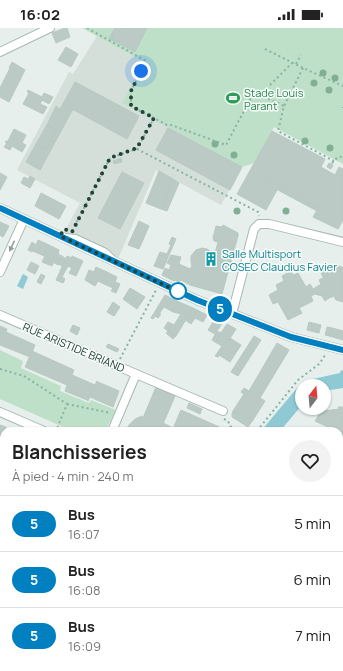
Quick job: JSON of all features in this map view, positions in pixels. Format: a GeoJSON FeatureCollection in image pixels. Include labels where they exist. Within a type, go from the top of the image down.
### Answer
{"type":"FeatureCollection","features":[{"type":"Feature","properties":{"kind":"street"},"geometry":{"type":"LineString","coordinates":[[0,52],[50,28]]}},
{"type":"Feature","properties":{"kind":"street"},"geometry":{"type":"LineString","coordinates":[[0,208],[197,300],[291,337],[343,350]]}},
{"type":"Feature","properties":{"kind":"street"},"geometry":{"type":"LineString","coordinates":[[0,272],[24,219]]}},
{"type":"Feature","properties":{"kind":"street"},"geometry":{"type":"LineString","coordinates":[[232,314],[254,229],[259,224],[269,224],[343,242]]}},
{"type":"Feature","properties":{"kind":"street","name":"RUE ARISTIDE BRIAND"},"geometry":{"type":"LineString","coordinates":[[0,315],[136,374],[114,427]]}},
{"type":"Feature","properties":{"kind":"street"},"geometry":{"type":"LineString","coordinates":[[136,374],[223,411]]}},
{"type":"Feature","properties":{"kind":"street"},"geometry":{"type":"LineString","coordinates":[[0,412],[35,427]]}},
{"type":"Feature","properties":{"kind":"path"},"geometry":{"type":"LineString","coordinates":[[87,28],[146,61],[131,91],[131,106],[167,126],[171,125],[226,145],[254,92],[284,106]]}},
{"type":"Feature","properties":{"kind":"path"},"geometry":{"type":"LineString","coordinates":[[265,49],[343,86]]}},
{"type":"Feature","properties":{"kind":"path"},"geometry":{"type":"LineString","coordinates":[[296,65],[300,55]]}},
{"type":"Feature","properties":{"kind":"path"},"geometry":{"type":"LineString","coordinates":[[270,85],[292,63]]}},
{"type":"Feature","properties":{"kind":"path"},"geometry":{"type":"LineString","coordinates":[[303,68],[284,106],[278,131],[333,162],[337,158],[343,156]]}},
{"type":"Feature","properties":{"kind":"path"},"geometry":{"type":"LineString","coordinates":[[60,236],[64,229],[72,232],[110,158],[137,148],[154,118]]}},
{"type":"Feature","properties":{"kind":"path"},"geometry":{"type":"LineString","coordinates":[[137,148],[258,212],[262,224]]}},
{"type":"Feature","properties":{"kind":"path"},"geometry":{"type":"LineString","coordinates":[[116,365],[160,282]]}},
{"type":"Feature","properties":{"kind":"path"},"geometry":{"type":"LineString","coordinates":[[260,427],[298,380],[319,364],[324,357],[328,346]]}},
{"type":"Feature","properties":{"kind":"path"},"geometry":{"type":"LineString","coordinates":[[0,369],[24,376],[67,404],[119,414]]}},
{"type":"Feature","properties":{"kind":"path"},"geometry":{"type":"LineString","coordinates":[[58,427],[67,404]]}},
{"type":"Feature","properties":{"kind":"path"},"geometry":{"type":"LineString","coordinates":[[223,411],[220,417],[228,421],[230,426]]}},
{"type":"Feature","properties":{"kind":"shaded area"},"geometry":{"type":"Polygon","coordinates":[[[97,36],[144,62],[123,103],[242,167],[221,205],[156,170],[118,259],[64,233],[80,203],[17,170],[69,72],[73,74],[97,36]]]}},
{"type":"Feature","properties":{"kind":"green space","name":"Stade Louis Parant"},"geometry":{"type":"Polygon","coordinates":[[[82,28],[342,28],[343,164],[274,127],[254,163],[242,167],[122,103],[144,62],[82,28]]]}},
{"type":"Feature","properties":{"kind":"green space"},"geometry":{"type":"Polygon","coordinates":[[[0,350],[23,361],[21,368],[61,386],[60,391],[89,403],[91,400],[116,410],[107,427],[63,427],[0,399],[0,350]]]}},
{"type":"Feature","properties":{"kind":"water"},"geometry":{"type":"Polygon","coordinates":[[[23,274],[28,277],[23,289],[17,286],[23,274]]]}},
{"type":"Feature","properties":{"kind":"water"},"geometry":{"type":"Polygon","coordinates":[[[341,370],[343,371],[343,388],[331,390],[331,379],[313,379],[340,373],[341,370]]]}},
{"type":"Feature","properties":{"kind":"water"},"geometry":{"type":"Polygon","coordinates":[[[295,390],[295,413],[283,427],[264,427],[295,390]]]}},
{"type":"Feature","properties":{"kind":"building"},"geometry":{"type":"Polygon","coordinates":[[[67,28],[70,37],[56,43],[52,33],[67,28]]]}},
{"type":"Feature","properties":{"kind":"building"},"geometry":{"type":"Polygon","coordinates":[[[115,28],[147,28],[135,52],[112,40],[114,36],[111,35],[115,28]]]}},
{"type":"Feature","properties":{"kind":"building"},"geometry":{"type":"Polygon","coordinates":[[[111,35],[114,36],[112,40],[109,39],[111,35]]]}},
{"type":"Feature","properties":{"kind":"building"},"geometry":{"type":"Polygon","coordinates":[[[66,47],[78,54],[71,67],[58,60],[66,47]]]}},
{"type":"Feature","properties":{"kind":"building"},"geometry":{"type":"Polygon","coordinates":[[[12,62],[25,70],[9,102],[0,97],[0,88],[12,62]]]}},
{"type":"Feature","properties":{"kind":"building"},"geometry":{"type":"Polygon","coordinates":[[[75,82],[139,116],[127,139],[63,104],[75,82]]]}},
{"type":"Feature","properties":{"kind":"building"},"geometry":{"type":"Polygon","coordinates":[[[28,90],[42,97],[44,93],[53,97],[49,104],[42,100],[40,104],[47,107],[43,114],[23,104],[29,93],[27,92],[28,90]]]}},
{"type":"Feature","properties":{"kind":"building"},"geometry":{"type":"Polygon","coordinates":[[[63,104],[73,109],[40,170],[26,162],[36,144],[46,149],[56,130],[47,125],[56,106],[60,109],[63,104]]]}},
{"type":"Feature","properties":{"kind":"building"},"geometry":{"type":"Polygon","coordinates":[[[47,125],[56,130],[46,149],[36,144],[47,125]]]}},
{"type":"Feature","properties":{"kind":"building"},"geometry":{"type":"Polygon","coordinates":[[[168,128],[242,167],[230,190],[156,150],[168,128]]]}},
{"type":"Feature","properties":{"kind":"building"},"geometry":{"type":"Polygon","coordinates":[[[14,129],[26,135],[22,143],[26,145],[22,152],[12,146],[10,150],[4,147],[7,143],[5,142],[8,141],[14,129]]]}},
{"type":"Feature","properties":{"kind":"building"},"geometry":{"type":"Polygon","coordinates":[[[272,131],[325,159],[321,167],[335,175],[339,167],[343,169],[343,220],[338,229],[313,217],[319,207],[267,179],[265,183],[277,190],[266,210],[237,194],[272,131]]]}},
{"type":"Feature","properties":{"kind":"building"},"geometry":{"type":"Polygon","coordinates":[[[121,158],[122,162],[114,164],[113,161],[121,158]]]}},
{"type":"Feature","properties":{"kind":"building"},"geometry":{"type":"Polygon","coordinates":[[[329,163],[333,165],[331,169],[327,167],[329,163]]]}},
{"type":"Feature","properties":{"kind":"building"},"geometry":{"type":"Polygon","coordinates":[[[159,171],[173,179],[161,209],[146,203],[159,171]]]}},
{"type":"Feature","properties":{"kind":"building"},"geometry":{"type":"Polygon","coordinates":[[[122,172],[144,183],[120,229],[98,218],[122,172]]]}},
{"type":"Feature","properties":{"kind":"building"},"geometry":{"type":"Polygon","coordinates":[[[0,173],[7,177],[0,190],[0,173]]]}},
{"type":"Feature","properties":{"kind":"building"},"geometry":{"type":"Polygon","coordinates":[[[30,176],[35,179],[30,188],[21,183],[24,177],[28,179],[30,176]]]}},
{"type":"Feature","properties":{"kind":"building"},"geometry":{"type":"Polygon","coordinates":[[[173,179],[179,183],[167,211],[161,209],[173,179]]]}},
{"type":"Feature","properties":{"kind":"building"},"geometry":{"type":"Polygon","coordinates":[[[267,179],[315,206],[316,205],[319,207],[317,211],[265,183],[267,179]]]}},
{"type":"Feature","properties":{"kind":"building"},"geometry":{"type":"Polygon","coordinates":[[[41,193],[66,206],[59,219],[35,206],[41,193]]]}},
{"type":"Feature","properties":{"kind":"building"},"geometry":{"type":"Polygon","coordinates":[[[139,221],[149,226],[139,249],[128,245],[139,221]]]}},
{"type":"Feature","properties":{"kind":"building"},"geometry":{"type":"Polygon","coordinates":[[[0,222],[9,226],[3,237],[0,235],[0,222]]]}},
{"type":"Feature","properties":{"kind":"building"},"geometry":{"type":"Polygon","coordinates":[[[223,225],[238,233],[238,236],[222,227],[223,225]]]}},
{"type":"Feature","properties":{"kind":"building","name":"Salle Multisport COSEC Claudius Favier"},"geometry":{"type":"Polygon","coordinates":[[[216,226],[222,227],[238,236],[222,294],[190,285],[181,280],[179,282],[174,281],[162,275],[165,268],[169,270],[171,265],[167,263],[171,255],[181,257],[179,264],[190,269],[192,266],[191,256],[196,250],[202,248],[207,249],[213,254],[212,256],[214,257],[218,242],[214,241],[213,238],[216,226]]]}},
{"type":"Feature","properties":{"kind":"building"},"geometry":{"type":"Polygon","coordinates":[[[172,237],[176,239],[163,269],[154,266],[160,252],[167,254],[171,245],[169,244],[172,237]]]}},
{"type":"Feature","properties":{"kind":"building"},"geometry":{"type":"Polygon","coordinates":[[[38,240],[49,245],[44,256],[28,250],[32,242],[36,245],[38,240]]]}},
{"type":"Feature","properties":{"kind":"building"},"geometry":{"type":"Polygon","coordinates":[[[49,245],[59,250],[58,254],[62,256],[58,265],[53,262],[54,261],[44,256],[49,245]]]}},
{"type":"Feature","properties":{"kind":"building"},"geometry":{"type":"Polygon","coordinates":[[[45,256],[54,261],[52,266],[42,262],[45,256]]]}},
{"type":"Feature","properties":{"kind":"building"},"geometry":{"type":"Polygon","coordinates":[[[62,256],[66,259],[62,266],[58,264],[62,256]]]}},
{"type":"Feature","properties":{"kind":"building"},"geometry":{"type":"Polygon","coordinates":[[[67,256],[72,258],[72,256],[83,261],[76,276],[69,273],[72,268],[68,266],[62,277],[65,279],[63,283],[56,280],[67,256]]]}},
{"type":"Feature","properties":{"kind":"building"},"geometry":{"type":"Polygon","coordinates":[[[31,262],[39,266],[35,274],[27,270],[31,262]]]}},
{"type":"Feature","properties":{"kind":"building"},"geometry":{"type":"Polygon","coordinates":[[[335,265],[343,268],[343,302],[336,300],[334,296],[329,298],[327,294],[322,296],[315,294],[311,296],[313,301],[299,308],[302,313],[288,320],[278,302],[273,304],[269,295],[278,290],[276,285],[284,281],[282,276],[291,271],[293,275],[298,273],[306,287],[310,284],[313,289],[321,284],[319,280],[328,275],[326,270],[335,265]]]}},
{"type":"Feature","properties":{"kind":"building"},"geometry":{"type":"Polygon","coordinates":[[[96,267],[107,272],[102,283],[98,281],[95,286],[85,280],[89,270],[94,272],[96,267]]]}},
{"type":"Feature","properties":{"kind":"building"},"geometry":{"type":"Polygon","coordinates":[[[326,270],[328,275],[323,277],[321,273],[326,270]]]}},
{"type":"Feature","properties":{"kind":"building"},"geometry":{"type":"Polygon","coordinates":[[[107,272],[117,277],[115,282],[120,284],[116,293],[111,291],[113,288],[102,283],[107,272]]]}},
{"type":"Feature","properties":{"kind":"building"},"geometry":{"type":"Polygon","coordinates":[[[41,274],[45,276],[41,284],[37,282],[41,274]]]}},
{"type":"Feature","properties":{"kind":"building"},"geometry":{"type":"Polygon","coordinates":[[[130,288],[145,297],[137,309],[123,299],[130,288]]]}},
{"type":"Feature","properties":{"kind":"building"},"geometry":{"type":"Polygon","coordinates":[[[327,294],[329,298],[325,301],[322,296],[327,294]]]}},
{"type":"Feature","properties":{"kind":"building"},"geometry":{"type":"Polygon","coordinates":[[[165,295],[179,302],[173,312],[164,307],[158,318],[155,316],[153,319],[151,318],[165,295]]]}},
{"type":"Feature","properties":{"kind":"building"},"geometry":{"type":"Polygon","coordinates":[[[113,302],[120,307],[114,316],[107,312],[113,302]]]}},
{"type":"Feature","properties":{"kind":"building"},"geometry":{"type":"Polygon","coordinates":[[[179,302],[193,308],[176,336],[168,331],[181,314],[173,312],[179,302]]]}},
{"type":"Feature","properties":{"kind":"building"},"geometry":{"type":"Polygon","coordinates":[[[193,308],[207,315],[203,322],[195,318],[191,324],[185,320],[193,308]]]}},
{"type":"Feature","properties":{"kind":"building"},"geometry":{"type":"Polygon","coordinates":[[[215,319],[223,322],[215,334],[208,330],[215,319]]]}},
{"type":"Feature","properties":{"kind":"building"},"geometry":{"type":"Polygon","coordinates":[[[168,322],[172,324],[168,331],[164,328],[168,322]]]}},
{"type":"Feature","properties":{"kind":"building"},"geometry":{"type":"Polygon","coordinates":[[[309,322],[321,325],[319,333],[307,330],[309,322]]]}},
{"type":"Feature","properties":{"kind":"building"},"geometry":{"type":"Polygon","coordinates":[[[227,324],[236,329],[218,357],[215,356],[222,346],[215,342],[227,324]]]}},
{"type":"Feature","properties":{"kind":"building"},"geometry":{"type":"Polygon","coordinates":[[[73,325],[80,328],[77,335],[70,331],[73,325]]]}},
{"type":"Feature","properties":{"kind":"building"},"geometry":{"type":"Polygon","coordinates":[[[0,326],[7,329],[6,332],[35,345],[30,357],[0,345],[0,326]]]}},
{"type":"Feature","properties":{"kind":"building"},"geometry":{"type":"Polygon","coordinates":[[[327,327],[332,328],[329,336],[325,335],[327,327]]]}},
{"type":"Feature","properties":{"kind":"building"},"geometry":{"type":"Polygon","coordinates":[[[332,328],[343,331],[343,340],[329,336],[332,328]]]}},
{"type":"Feature","properties":{"kind":"building"},"geometry":{"type":"Polygon","coordinates":[[[168,331],[176,336],[173,339],[166,333],[168,331]]]}},
{"type":"Feature","properties":{"kind":"building"},"geometry":{"type":"Polygon","coordinates":[[[217,331],[221,333],[215,342],[212,340],[217,331]]]}},
{"type":"Feature","properties":{"kind":"building"},"geometry":{"type":"Polygon","coordinates":[[[254,336],[261,340],[238,376],[231,372],[254,336]]]}},
{"type":"Feature","properties":{"kind":"building"},"geometry":{"type":"Polygon","coordinates":[[[230,338],[241,345],[230,362],[219,355],[230,338]]]}},
{"type":"Feature","properties":{"kind":"building"},"geometry":{"type":"Polygon","coordinates":[[[277,343],[289,350],[260,398],[249,391],[277,343]]]}},
{"type":"Feature","properties":{"kind":"building"},"geometry":{"type":"Polygon","coordinates":[[[108,344],[119,349],[117,352],[106,347],[108,344]]]}},
{"type":"Feature","properties":{"kind":"building"},"geometry":{"type":"Polygon","coordinates":[[[32,351],[74,370],[72,375],[95,385],[97,381],[98,382],[87,400],[65,391],[67,385],[25,367],[32,351]]]}},
{"type":"Feature","properties":{"kind":"building"},"geometry":{"type":"Polygon","coordinates":[[[98,382],[119,391],[113,407],[90,397],[88,401],[87,400],[98,382]]]}},
{"type":"Feature","properties":{"kind":"building"},"geometry":{"type":"Polygon","coordinates":[[[156,387],[175,396],[162,427],[128,427],[135,419],[142,416],[143,418],[156,387]]]}},
{"type":"Feature","properties":{"kind":"building"},"geometry":{"type":"Polygon","coordinates":[[[244,388],[265,401],[253,420],[233,411],[244,394],[241,392],[244,388]]]}},
{"type":"Feature","properties":{"kind":"building"},"geometry":{"type":"Polygon","coordinates":[[[189,403],[202,409],[200,414],[187,408],[189,403]]]}},
{"type":"Feature","properties":{"kind":"building"},"geometry":{"type":"Polygon","coordinates":[[[338,407],[343,407],[343,427],[328,427],[315,421],[319,415],[331,415],[331,410],[339,409],[338,407]]]}},
{"type":"Feature","properties":{"kind":"building"},"geometry":{"type":"Polygon","coordinates":[[[181,410],[219,427],[174,427],[181,410]]]}},
{"type":"Feature","properties":{"kind":"building"},"geometry":{"type":"Polygon","coordinates":[[[233,411],[253,420],[248,427],[232,417],[233,411]]]}},
{"type":"Feature","properties":{"kind":"building"},"geometry":{"type":"Polygon","coordinates":[[[163,423],[171,427],[162,427],[163,423]]]}},
{"type":"Feature","properties":{"kind":"bus line","name":"5"},"geometry":{"type":"LineString","coordinates":[[0,208],[197,300],[291,337],[343,350]]}},
{"type":"Feature","properties":{"kind":"place","name":"Stade Louis Parant"},"geometry":{"type":"Point","coordinates":[233,98]}},
{"type":"Feature","properties":{"kind":"place","name":"Salle Multisport COSEC Claudius Favier"},"geometry":{"type":"Point","coordinates":[211,259]}},
{"type":"Feature","properties":{"kind":"route"},"geometry":{"type":"LineString","coordinates":[[141,71],[131,91],[131,106],[154,118],[137,148],[110,158],[72,232],[64,229],[60,236],[179,292],[178,291]]}}]}
